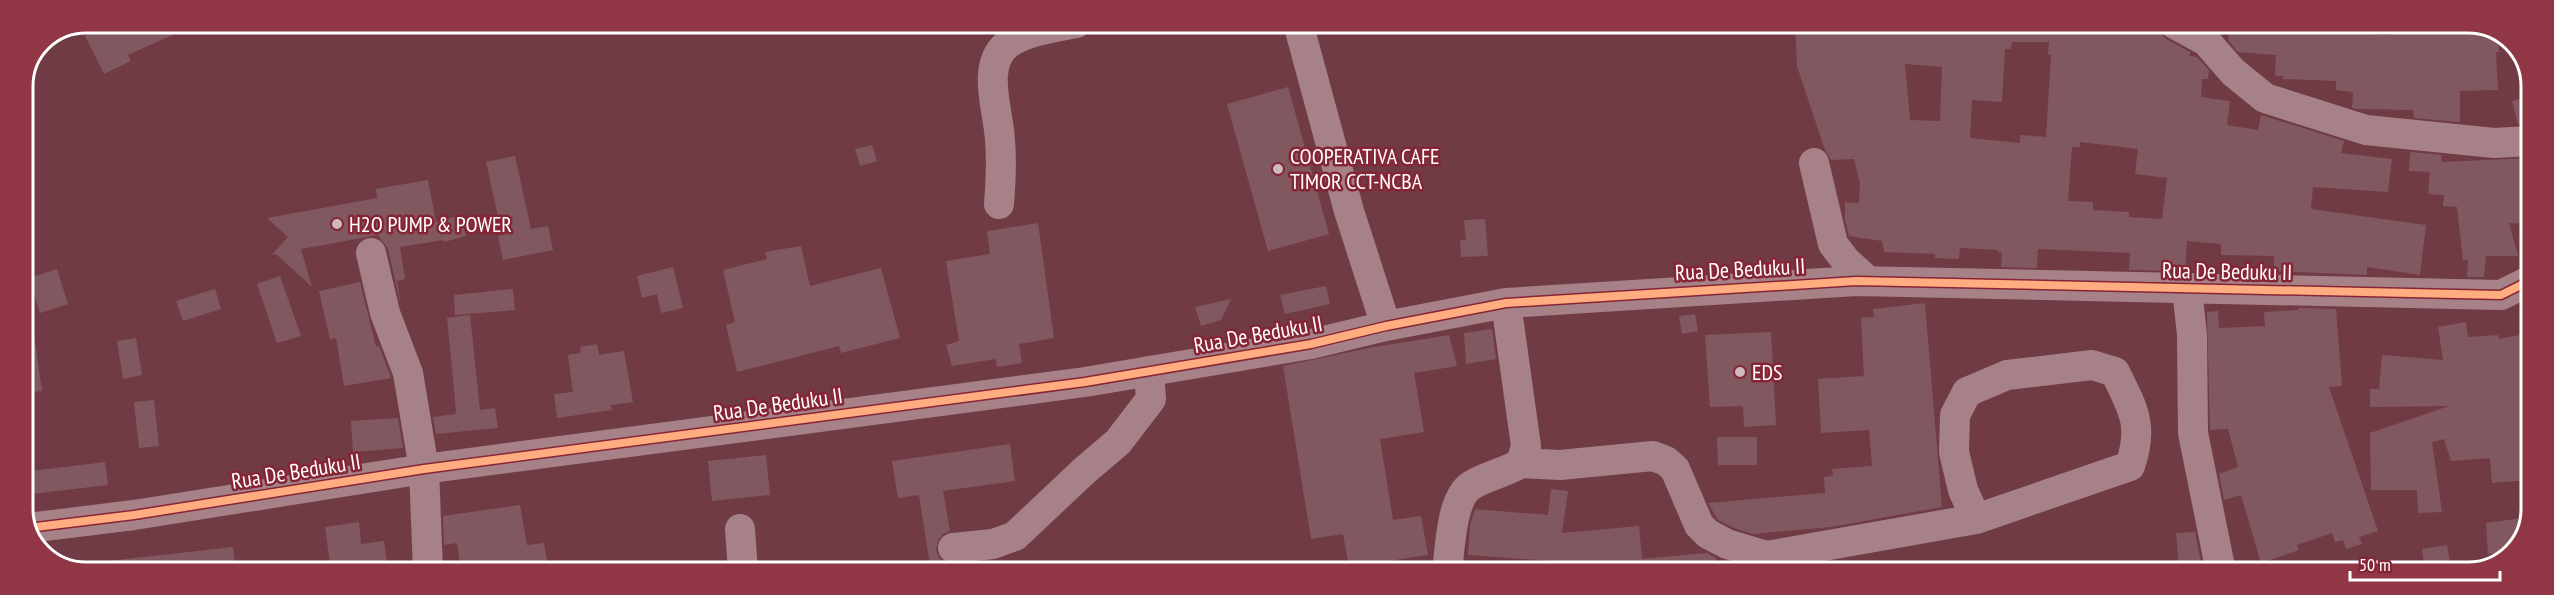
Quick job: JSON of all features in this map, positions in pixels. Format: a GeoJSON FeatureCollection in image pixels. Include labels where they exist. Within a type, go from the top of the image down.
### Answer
{"type":"FeatureCollection","features":[{"type":"Feature","properties":{"kind":"street"},"geometry":{"type":"LineString","coordinates":[[999,204],[1000,151],[994,105],[994,64],[1008,44],[1040,33]]}},
{"type":"Feature","properties":{"kind":"street"},"geometry":{"type":"LineString","coordinates":[[1301,33],[1349,211],[1386,326]]}},
{"type":"Feature","properties":{"kind":"street"},"geometry":{"type":"LineString","coordinates":[[2191,33],[2206,41],[2233,72],[2265,99],[2366,130],[2494,144],[2521,142]]}},
{"type":"Feature","properties":{"kind":"street"},"geometry":{"type":"LineString","coordinates":[[1814,163],[1833,244],[1846,261],[1868,281]]}},
{"type":"Feature","properties":{"kind":"street"},"geometry":{"type":"LineString","coordinates":[[371,252],[385,313],[408,373],[424,469],[428,562]]}},
{"type":"Feature","properties":{"kind":"street","name":"Rua De Beduku II"},"geometry":{"type":"LineString","coordinates":[[36,527],[134,515],[424,469],[1085,382],[1311,344],[1386,326],[1506,303],[1694,289],[1868,281],[2378,291],[2501,296],[2521,285]]}},
{"type":"Feature","properties":{"kind":"street"},"geometry":{"type":"LineString","coordinates":[[2187,289],[2192,335],[2193,433],[2219,562]]}},
{"type":"Feature","properties":{"kind":"street"},"geometry":{"type":"LineString","coordinates":[[1506,303],[1526,446],[1521,464]]}},
{"type":"Feature","properties":{"kind":"street"},"geometry":{"type":"LineString","coordinates":[[1758,562],[1767,556],[1976,519],[2130,466],[2138,445],[2135,412],[2115,372],[2092,365],[2007,375],[1966,392],[1954,415],[1954,452],[1963,490],[1976,519]]}},
{"type":"Feature","properties":{"kind":"street"},"geometry":{"type":"LineString","coordinates":[[953,548],[993,544],[1015,536],[1118,442],[1151,399],[1149,371]]}},
{"type":"Feature","properties":{"kind":"street"},"geometry":{"type":"LineString","coordinates":[[1449,562],[1458,499],[1470,486],[1521,464],[1560,465],[1653,456],[1666,461],[1675,469],[1699,525],[1727,544],[1767,556]]}},
{"type":"Feature","properties":{"kind":"street"},"geometry":{"type":"LineString","coordinates":[[740,529],[742,562]]}},
{"type":"Feature","properties":{"kind":"building"},"geometry":{"type":"Polygon","coordinates":[[[91,33],[177,33],[128,55],[131,61],[104,74],[85,36],[91,33]]]}},
{"type":"Feature","properties":{"kind":"building"},"geometry":{"type":"Polygon","coordinates":[[[1795,33],[2161,33],[2166,39],[2190,52],[2190,56],[2197,57],[2209,70],[2208,79],[2202,79],[2201,97],[2230,101],[2227,125],[2258,130],[2261,115],[2344,141],[2341,153],[2392,159],[2388,192],[2313,187],[2311,209],[2426,225],[2420,275],[2367,267],[2367,275],[2274,271],[2274,256],[2221,255],[2221,244],[2187,241],[2185,271],[2129,270],[2130,253],[2038,249],[2037,268],[2001,267],[2002,253],[1998,250],[1960,248],[1959,259],[1935,258],[1935,254],[1884,252],[1882,241],[1849,236],[1845,219],[1845,202],[1859,203],[1860,184],[1854,159],[1831,160],[1825,150],[1797,66],[1795,33]],[[2012,42],[2011,49],[2005,49],[2002,102],[1972,100],[1970,138],[2020,143],[2020,135],[2046,137],[2051,55],[2048,55],[2049,42],[2012,42]],[[1905,64],[1910,120],[1940,121],[1942,67],[1905,64]],[[2080,142],[2080,147],[2072,147],[2068,201],[2093,202],[2093,210],[2129,212],[2129,217],[2162,219],[2167,178],[2135,174],[2138,149],[2080,142]]]}},
{"type":"Feature","properties":{"kind":"building"},"geometry":{"type":"Polygon","coordinates":[[[2229,33],[2478,34],[2498,43],[2499,52],[2496,52],[2498,90],[2460,91],[2460,122],[2414,118],[2413,110],[2357,109],[2352,108],[2353,92],[2336,90],[2336,81],[2283,79],[2283,76],[2275,76],[2276,55],[2238,52],[2228,40],[2229,33]]]}},
{"type":"Feature","properties":{"kind":"building","name":"COOPERATIVA CAFE TIMOR CCT-NCBA"},"geometry":{"type":"Polygon","coordinates":[[[1288,87],[1329,234],[1268,251],[1227,104],[1288,87]]]}},
{"type":"Feature","properties":{"kind":"building"},"geometry":{"type":"Polygon","coordinates":[[[2521,98],[2521,124],[2518,124],[2512,101],[2521,98]]]}},
{"type":"Feature","properties":{"kind":"building"},"geometry":{"type":"Polygon","coordinates":[[[872,145],[877,161],[860,166],[855,149],[872,145]]]}},
{"type":"Feature","properties":{"kind":"building"},"geometry":{"type":"Polygon","coordinates":[[[2410,152],[2444,155],[2441,156],[2442,162],[2521,158],[2521,224],[2509,223],[2518,256],[2486,256],[2484,277],[2467,277],[2468,260],[2463,260],[2457,207],[2443,206],[2444,195],[2428,194],[2430,172],[2409,171],[2410,152]]]}},
{"type":"Feature","properties":{"kind":"building"},"geometry":{"type":"Polygon","coordinates":[[[515,156],[531,229],[548,226],[553,250],[503,260],[498,236],[502,235],[486,162],[515,156]]]}},
{"type":"Feature","properties":{"kind":"building"},"geometry":{"type":"Polygon","coordinates":[[[428,180],[436,222],[460,215],[466,236],[444,242],[443,240],[400,247],[405,279],[397,281],[401,306],[388,249],[378,235],[301,249],[312,287],[276,254],[272,255],[288,237],[267,218],[377,198],[376,189],[428,180]]]}},
{"type":"Feature","properties":{"kind":"building"},"geometry":{"type":"Polygon","coordinates":[[[1485,219],[1488,256],[1461,257],[1460,240],[1466,240],[1464,220],[1485,219]]]}},
{"type":"Feature","properties":{"kind":"building"},"geometry":{"type":"Polygon","coordinates":[[[1038,223],[1054,338],[1019,344],[1022,363],[997,367],[996,359],[952,366],[946,345],[959,341],[946,261],[990,254],[987,231],[1038,223]]]}},
{"type":"Feature","properties":{"kind":"building"},"geometry":{"type":"Polygon","coordinates":[[[801,246],[810,286],[881,268],[900,338],[841,353],[839,346],[737,372],[726,325],[735,322],[723,270],[767,259],[765,252],[801,246]]]}},
{"type":"Feature","properties":{"kind":"building"},"geometry":{"type":"Polygon","coordinates":[[[673,267],[683,308],[661,313],[657,294],[642,298],[637,276],[673,267]]]}},
{"type":"Feature","properties":{"kind":"building"},"geometry":{"type":"Polygon","coordinates":[[[57,269],[68,304],[40,313],[33,291],[33,277],[57,269]]]}},
{"type":"Feature","properties":{"kind":"building"},"geometry":{"type":"Polygon","coordinates":[[[280,276],[301,336],[277,343],[257,284],[280,276]]]}},
{"type":"Feature","properties":{"kind":"building"},"geometry":{"type":"Polygon","coordinates":[[[360,282],[376,347],[379,346],[391,378],[344,386],[336,338],[330,340],[319,291],[360,282]]]}},
{"type":"Feature","properties":{"kind":"building"},"geometry":{"type":"Polygon","coordinates":[[[1326,286],[1330,304],[1285,314],[1280,295],[1326,286]]]}},
{"type":"Feature","properties":{"kind":"building"},"geometry":{"type":"Polygon","coordinates":[[[215,289],[221,309],[183,321],[176,301],[215,289]]]}},
{"type":"Feature","properties":{"kind":"building"},"geometry":{"type":"Polygon","coordinates":[[[513,289],[515,310],[455,315],[454,295],[513,289]]]}},
{"type":"Feature","properties":{"kind":"building"},"geometry":{"type":"Polygon","coordinates":[[[1231,299],[1221,320],[1201,326],[1195,307],[1231,299]]]}},
{"type":"Feature","properties":{"kind":"building"},"geometry":{"type":"Polygon","coordinates":[[[1925,303],[1942,507],[1831,527],[1753,534],[1718,520],[1708,503],[1825,493],[1824,477],[1833,476],[1832,469],[1872,466],[1869,430],[1821,433],[1818,379],[1864,376],[1861,318],[1874,317],[1873,309],[1925,303]]]}},
{"type":"Feature","properties":{"kind":"building"},"geometry":{"type":"Polygon","coordinates":[[[2298,308],[2336,309],[2342,386],[2329,387],[2378,531],[2359,537],[2362,544],[2346,549],[2343,540],[2335,542],[2332,533],[2297,545],[2299,550],[2261,562],[2241,495],[2224,500],[2219,474],[2238,467],[2228,429],[2210,430],[2207,312],[2218,311],[2219,328],[2265,326],[2264,312],[2298,310],[2298,308]]]}},
{"type":"Feature","properties":{"kind":"building"},"geometry":{"type":"Polygon","coordinates":[[[1695,314],[1698,331],[1682,334],[1679,316],[1695,314]]]}},
{"type":"Feature","properties":{"kind":"building"},"geometry":{"type":"Polygon","coordinates":[[[470,315],[480,410],[495,408],[498,428],[436,434],[433,417],[455,414],[456,410],[447,318],[470,315]]]}},
{"type":"Feature","properties":{"kind":"building"},"geometry":{"type":"Polygon","coordinates":[[[2466,322],[2468,337],[2498,335],[2499,339],[2520,335],[2521,481],[2492,483],[2490,458],[2451,461],[2444,439],[2432,442],[2442,512],[2418,513],[2417,490],[2371,490],[2370,433],[2449,406],[2370,407],[2370,389],[2379,389],[2382,355],[2443,360],[2438,327],[2466,322]]]}},
{"type":"Feature","properties":{"kind":"building"},"geometry":{"type":"Polygon","coordinates":[[[33,328],[42,391],[33,392],[33,328]]]}},
{"type":"Feature","properties":{"kind":"building"},"geometry":{"type":"Polygon","coordinates":[[[1492,329],[1496,359],[1466,364],[1464,333],[1492,329]]]}},
{"type":"Feature","properties":{"kind":"building","name":"EDS"},"geometry":{"type":"Polygon","coordinates":[[[1771,332],[1776,425],[1744,427],[1743,406],[1710,407],[1705,335],[1771,332]]]}},
{"type":"Feature","properties":{"kind":"building"},"geometry":{"type":"Polygon","coordinates":[[[1449,335],[1457,366],[1414,373],[1424,432],[1380,439],[1393,520],[1421,516],[1428,555],[1382,562],[1348,562],[1343,534],[1311,539],[1283,366],[1369,348],[1449,335]]]}},
{"type":"Feature","properties":{"kind":"building"},"geometry":{"type":"Polygon","coordinates":[[[136,338],[142,375],[123,379],[117,341],[136,338]]]}},
{"type":"Feature","properties":{"kind":"building"},"geometry":{"type":"Polygon","coordinates":[[[597,344],[599,355],[624,351],[633,402],[611,405],[612,410],[557,418],[554,394],[573,392],[568,355],[581,353],[580,347],[597,344]]]}},
{"type":"Feature","properties":{"kind":"building"},"geometry":{"type":"Polygon","coordinates":[[[154,400],[159,446],[139,448],[134,402],[154,400]]]}},
{"type":"Feature","properties":{"kind":"building"},"geometry":{"type":"Polygon","coordinates":[[[398,418],[403,448],[353,452],[351,421],[398,418]]]}},
{"type":"Feature","properties":{"kind":"building"},"geometry":{"type":"Polygon","coordinates":[[[1717,437],[1757,437],[1757,465],[1718,465],[1717,437]]]}},
{"type":"Feature","properties":{"kind":"building"},"geometry":{"type":"Polygon","coordinates":[[[1010,444],[1015,481],[943,491],[950,531],[938,540],[936,550],[939,558],[944,562],[929,562],[919,495],[898,498],[892,461],[1010,444]]]}},
{"type":"Feature","properties":{"kind":"building"},"geometry":{"type":"Polygon","coordinates":[[[766,455],[770,495],[712,501],[708,461],[766,455]]]}},
{"type":"Feature","properties":{"kind":"building"},"geometry":{"type":"Polygon","coordinates":[[[105,462],[108,485],[33,494],[33,471],[105,462]]]}},
{"type":"Feature","properties":{"kind":"building"},"geometry":{"type":"Polygon","coordinates":[[[1551,489],[1568,491],[1562,533],[1639,526],[1642,559],[1707,553],[1716,558],[1716,562],[1565,562],[1468,555],[1470,526],[1475,509],[1548,515],[1551,489]]]}},
{"type":"Feature","properties":{"kind":"building"},"geometry":{"type":"Polygon","coordinates":[[[520,505],[527,545],[544,543],[547,562],[460,562],[457,543],[444,545],[443,516],[520,505]]]}},
{"type":"Feature","properties":{"kind":"building"},"geometry":{"type":"Polygon","coordinates":[[[2520,518],[2514,536],[2498,553],[2488,554],[2486,523],[2520,518]]]}},
{"type":"Feature","properties":{"kind":"building"},"geometry":{"type":"Polygon","coordinates":[[[359,522],[361,544],[384,541],[387,562],[330,562],[325,527],[359,522]]]}},
{"type":"Feature","properties":{"kind":"building"},"geometry":{"type":"Polygon","coordinates":[[[2195,532],[2201,562],[2178,562],[2176,533],[2195,532]]]}},
{"type":"Feature","properties":{"kind":"building"},"geometry":{"type":"Polygon","coordinates":[[[2447,545],[2450,562],[2424,562],[2422,549],[2447,545]]]}},
{"type":"Feature","properties":{"kind":"building"},"geometry":{"type":"Polygon","coordinates":[[[233,547],[235,562],[108,562],[233,547]]]}},
{"type":"Feature","properties":{"kind":"cycle path"},"geometry":{"type":"LineString","coordinates":[[36,527],[134,515],[424,469],[1085,382],[1311,344],[1386,326],[1506,303],[1856,281],[2501,295],[2521,285]]}},
{"type":"Feature","properties":{"kind":"place","name":"COOPERATIVA CAFE TIMOR CCT-NCBA"},"geometry":{"type":"Point","coordinates":[1278,169]}},
{"type":"Feature","properties":{"kind":"place","name":"H2O PUMP & POWER"},"geometry":{"type":"Point","coordinates":[337,224]}},
{"type":"Feature","properties":{"kind":"place","name":"EDS"},"geometry":{"type":"Point","coordinates":[1740,372]}}]}
